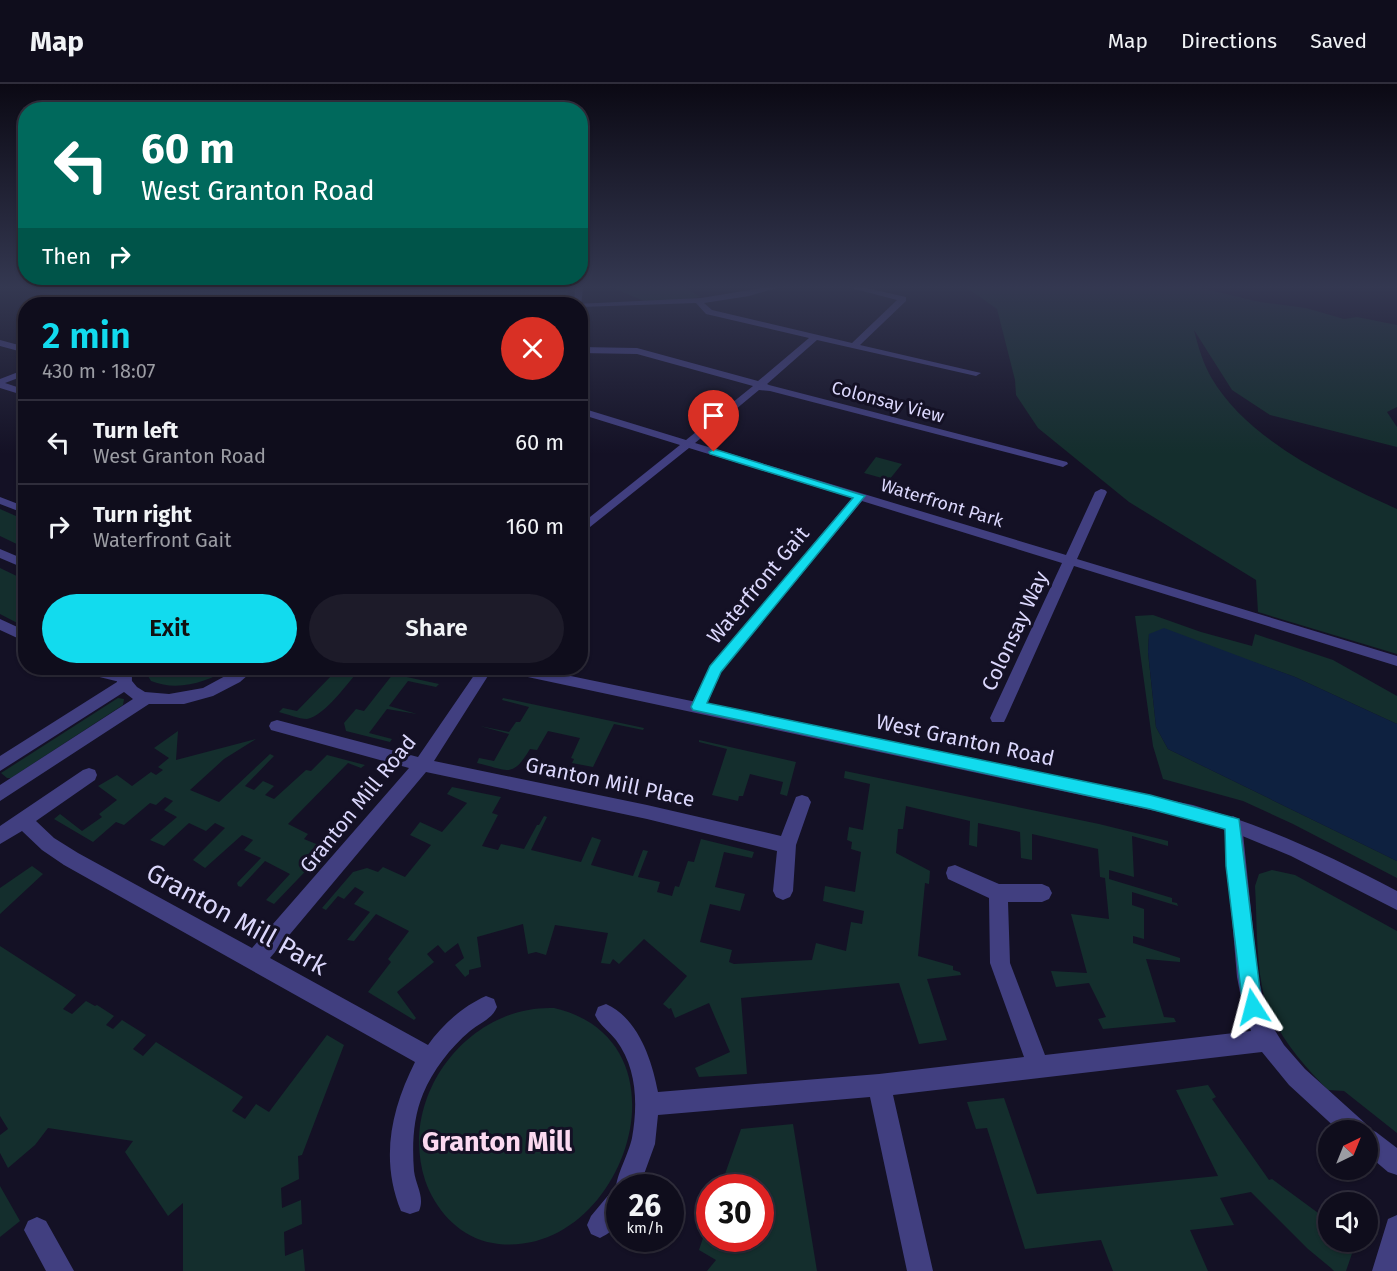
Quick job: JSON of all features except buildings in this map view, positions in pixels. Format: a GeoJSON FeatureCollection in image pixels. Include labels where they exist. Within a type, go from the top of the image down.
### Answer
{"type":"FeatureCollection","features":[{"type":"Feature","properties":{"kind":"street"},"geometry":{"type":"LineString","coordinates":[[1,343],[18,348]]}},
{"type":"Feature","properties":{"kind":"street"},"geometry":{"type":"LineString","coordinates":[[588,524],[686,444],[762,387],[808,343]]}},
{"type":"Feature","properties":{"kind":"street"},"geometry":{"type":"LineString","coordinates":[[843,343],[976,373]]}},
{"type":"Feature","properties":{"kind":"street","name":"Colonsay View"},"geometry":{"type":"LineString","coordinates":[[588,350],[637,351],[762,387],[1063,464]]}},
{"type":"Feature","properties":{"kind":"street"},"geometry":{"type":"LineString","coordinates":[[0,384],[18,376]]}},
{"type":"Feature","properties":{"kind":"street"},"geometry":{"type":"LineString","coordinates":[[0,384],[18,390]]}},
{"type":"Feature","properties":{"kind":"street","name":"Waterfront Park"},"geometry":{"type":"LineString","coordinates":[[588,413],[1397,661]]}},
{"type":"Feature","properties":{"kind":"street","name":"Colonsay Way"},"geometry":{"type":"LineString","coordinates":[[998,718],[1101,492]]}},
{"type":"Feature","properties":{"kind":"street","name":"Waterfront Gait"},"geometry":{"type":"LineString","coordinates":[[698,707],[715,670],[860,496]]}},
{"type":"Feature","properties":{"kind":"street"},"geometry":{"type":"LineString","coordinates":[[0,500],[18,508]]}},
{"type":"Feature","properties":{"kind":"street"},"geometry":{"type":"LineString","coordinates":[[0,553],[18,561]]}},
{"type":"Feature","properties":{"kind":"street"},"geometry":{"type":"LineString","coordinates":[[0,624],[18,633]]}},
{"type":"Feature","properties":{"kind":"street"},"geometry":{"type":"LineString","coordinates":[[0,764],[124,676],[136,694],[147,698],[176,699],[199,695],[239,675]]}},
{"type":"Feature","properties":{"kind":"street","name":"Granton Mill Road"},"geometry":{"type":"LineString","coordinates":[[254,961],[422,765],[481,675]]}},
{"type":"Feature","properties":{"kind":"street","name":"West Granton Road"},"geometry":{"type":"LineString","coordinates":[[543,675],[1150,802],[1233,824],[1275,839],[1397,902]]}},
{"type":"Feature","properties":{"kind":"street"},"geometry":{"type":"LineString","coordinates":[[0,794],[147,698]]}},
{"type":"Feature","properties":{"kind":"street","name":"Granton Mill Place"},"geometry":{"type":"LineString","coordinates":[[278,726],[422,765],[787,844]]}},
{"type":"Feature","properties":{"kind":"street"},"geometry":{"type":"LineString","coordinates":[[0,836],[89,775]]}},
{"type":"Feature","properties":{"kind":"street"},"geometry":{"type":"LineString","coordinates":[[783,891],[787,844],[801,802]]}},
{"type":"Feature","properties":{"kind":"street","name":"Granton Mill Park"},"geometry":{"type":"LineString","coordinates":[[24,820],[48,844],[71,860],[430,1058]]}},
{"type":"Feature","properties":{"kind":"street"},"geometry":{"type":"LineString","coordinates":[[1233,824],[1235,866],[1253,1007],[1268,1040],[1307,1085],[1345,1120]]}},
{"type":"Feature","properties":{"kind":"street"},"geometry":{"type":"LineString","coordinates":[[955,873],[998,893],[1042,893]]}},
{"type":"Feature","properties":{"kind":"street"},"geometry":{"type":"LineString","coordinates":[[998,893],[1000,963],[1038,1066]]}},
{"type":"Feature","properties":{"kind":"street"},"geometry":{"type":"LineString","coordinates":[[410,1202],[401,1173],[400,1139],[409,1098],[430,1058],[450,1034],[486,1007]]}},
{"type":"Feature","properties":{"kind":"street"},"geometry":{"type":"LineString","coordinates":[[606,1015],[618,1025],[635,1050],[646,1084],[648,1104],[644,1146],[633,1174]]}},
{"type":"Feature","properties":{"kind":"street"},"geometry":{"type":"LineString","coordinates":[[648,1104],[879,1085],[1268,1040]]}},
{"type":"Feature","properties":{"kind":"street"},"geometry":{"type":"LineString","coordinates":[[879,1085],[920,1271]]}},
{"type":"Feature","properties":{"kind":"street"},"geometry":{"type":"LineString","coordinates":[[1378,1148],[1397,1163]]}},
{"type":"Feature","properties":{"kind":"street"},"geometry":{"type":"LineString","coordinates":[[600,1225],[606,1218]]}},
{"type":"Feature","properties":{"kind":"street"},"geometry":{"type":"LineString","coordinates":[[1384,1271],[1397,1228]]}},
{"type":"Feature","properties":{"kind":"street"},"geometry":{"type":"LineString","coordinates":[[37,1230],[58,1270]]}},
{"type":"Feature","properties":{"kind":"green space"},"geometry":{"type":"Polygon","coordinates":[[[1006,343],[1198,343],[1211,377],[1227,400],[1247,421],[1294,456],[1346,485],[1397,509],[1397,654],[1258,612],[1256,580],[1129,502],[1038,428],[1016,395],[1015,380],[1006,343]]]}},
{"type":"Feature","properties":{"kind":"green space"},"geometry":{"type":"Polygon","coordinates":[[[1202,343],[1397,343],[1397,407],[1387,412],[1397,427],[1397,447],[1270,415],[1232,390],[1202,343]]]}},
{"type":"Feature","properties":{"kind":"green space"},"geometry":{"type":"Polygon","coordinates":[[[876,457],[902,464],[889,480],[864,473],[876,457]]]}},
{"type":"Feature","properties":{"kind":"green space"},"geometry":{"type":"Polygon","coordinates":[[[0,509],[18,517],[18,545],[0,536],[0,509]]]}},
{"type":"Feature","properties":{"kind":"green space"},"geometry":{"type":"Polygon","coordinates":[[[0,568],[18,577],[18,623],[0,614],[0,568]]]}},
{"type":"Feature","properties":{"kind":"green space"},"geometry":{"type":"Polygon","coordinates":[[[1153,615],[1201,632],[1252,646],[1255,634],[1333,660],[1397,696],[1397,724],[1295,677],[1253,662],[1149,634],[1148,652],[1156,727],[1168,749],[1397,861],[1397,878],[1243,801],[1163,779],[1153,746],[1135,616],[1153,615]]]}},
{"type":"Feature","properties":{"kind":"green space"},"geometry":{"type":"Polygon","coordinates":[[[147,675],[216,675],[192,684],[172,686],[151,681],[147,675]]]}},
{"type":"Feature","properties":{"kind":"green space"},"geometry":{"type":"Polygon","coordinates":[[[332,675],[355,675],[329,705],[314,716],[304,719],[279,712],[283,708],[297,711],[332,675]]]}},
{"type":"Feature","properties":{"kind":"green space"},"geometry":{"type":"Polygon","coordinates":[[[392,675],[439,684],[436,687],[408,681],[389,706],[417,714],[387,709],[369,733],[392,739],[390,742],[346,731],[344,723],[356,709],[364,711],[392,675]]]}},
{"type":"Feature","properties":{"kind":"green space"},"geometry":{"type":"Polygon","coordinates":[[[118,698],[124,699],[123,705],[11,778],[1,773],[118,698]]]}},
{"type":"Feature","properties":{"kind":"green space"},"geometry":{"type":"Polygon","coordinates":[[[503,698],[644,728],[643,730],[614,724],[593,767],[572,763],[574,759],[571,758],[580,738],[548,731],[537,750],[530,749],[518,765],[503,770],[477,763],[479,758],[494,761],[509,734],[480,726],[509,732],[516,722],[520,722],[529,707],[502,700],[503,698]]]}},
{"type":"Feature","properties":{"kind":"green space"},"geometry":{"type":"Polygon","coordinates":[[[178,731],[176,760],[256,739],[224,759],[190,790],[219,802],[270,754],[274,756],[245,786],[254,790],[263,781],[274,786],[265,795],[274,799],[306,770],[311,771],[327,755],[365,765],[361,768],[348,763],[288,824],[308,834],[304,839],[321,846],[320,856],[274,904],[266,900],[290,874],[265,861],[241,887],[237,883],[261,858],[244,850],[253,840],[242,835],[205,868],[193,860],[225,828],[215,823],[206,831],[189,823],[164,846],[150,840],[177,817],[164,810],[173,801],[165,797],[156,805],[150,803],[124,825],[116,822],[93,842],[54,819],[60,814],[82,831],[102,817],[99,814],[117,800],[98,786],[117,775],[132,786],[151,772],[156,775],[163,770],[158,767],[169,758],[154,748],[178,731]]]}},
{"type":"Feature","properties":{"kind":"green space"},"geometry":{"type":"Polygon","coordinates":[[[699,740],[796,762],[787,796],[780,794],[783,782],[750,774],[743,796],[739,796],[738,801],[712,795],[727,749],[699,742],[699,740]]]}},
{"type":"Feature","properties":{"kind":"green space"},"geometry":{"type":"Polygon","coordinates":[[[845,771],[1099,824],[1168,841],[1168,846],[1132,836],[1134,877],[1109,870],[1109,879],[1172,898],[1172,902],[1177,903],[1178,906],[1132,892],[1132,905],[1144,909],[1144,939],[1133,936],[1133,943],[1180,958],[1180,962],[1146,959],[1164,1017],[1174,1018],[1176,1022],[1103,1029],[1098,1019],[1106,1017],[1089,983],[1056,987],[1051,971],[1087,973],[1071,914],[1109,919],[1105,878],[1100,877],[1098,849],[1032,834],[1032,860],[1021,858],[1020,832],[978,823],[977,847],[969,845],[970,821],[906,806],[903,829],[898,829],[896,853],[930,871],[929,884],[925,883],[918,956],[953,966],[953,970],[960,972],[961,975],[927,979],[947,1040],[919,1044],[899,983],[741,998],[747,1074],[699,1077],[695,1068],[730,1052],[709,1003],[675,1018],[671,1008],[663,1004],[687,976],[644,939],[619,964],[613,959],[610,964],[601,963],[608,933],[555,925],[546,955],[536,952],[528,954],[523,924],[477,937],[481,967],[469,970],[469,974],[465,977],[455,965],[464,958],[458,943],[445,953],[438,945],[427,954],[434,962],[397,992],[416,1018],[414,1020],[368,992],[391,962],[388,959],[409,931],[376,914],[354,941],[347,940],[370,912],[354,904],[364,892],[355,887],[344,899],[338,896],[326,910],[322,908],[353,872],[367,868],[378,872],[383,867],[405,877],[431,845],[410,835],[420,822],[442,832],[467,803],[447,794],[452,787],[501,797],[492,813],[498,815],[482,846],[498,850],[501,844],[524,849],[544,816],[547,817],[531,850],[581,862],[592,837],[601,840],[591,865],[633,876],[643,850],[648,851],[638,877],[660,882],[657,892],[672,896],[675,886],[679,887],[688,861],[694,862],[701,839],[754,852],[752,858],[724,852],[715,887],[745,894],[740,911],[710,904],[700,942],[732,950],[729,962],[734,964],[812,960],[816,943],[846,951],[851,922],[862,924],[864,911],[823,901],[825,886],[855,892],[861,852],[851,849],[852,842],[847,840],[849,827],[863,830],[870,784],[844,778],[845,771]]]}},
{"type":"Feature","properties":{"kind":"green space"},"geometry":{"type":"Polygon","coordinates":[[[32,866],[43,874],[0,914],[0,888],[32,866]]]}},
{"type":"Feature","properties":{"kind":"green space"},"geometry":{"type":"Polygon","coordinates":[[[1272,870],[1295,875],[1397,931],[1397,1133],[1344,1091],[1328,1090],[1297,1056],[1272,1016],[1266,1002],[1260,975],[1255,886],[1259,874],[1272,870]]]}},
{"type":"Feature","properties":{"kind":"green space"},"geometry":{"type":"Polygon","coordinates":[[[0,946],[76,995],[63,1009],[72,1014],[86,1001],[97,1005],[114,1016],[106,1025],[113,1029],[122,1020],[146,1035],[133,1049],[143,1056],[156,1042],[243,1097],[232,1111],[245,1119],[256,1104],[269,1112],[327,1035],[344,1045],[302,1155],[298,1156],[299,1179],[281,1188],[282,1208],[301,1200],[302,1224],[284,1232],[285,1256],[303,1249],[305,1271],[183,1271],[183,1203],[168,1216],[125,1152],[133,1141],[48,1128],[35,1145],[8,1168],[0,1153],[0,1135],[8,1129],[0,1116],[0,946]]]}},
{"type":"Feature","properties":{"kind":"green space"},"geometry":{"type":"Polygon","coordinates":[[[554,1008],[599,1029],[624,1063],[632,1105],[625,1149],[613,1174],[606,1174],[605,1190],[574,1222],[534,1242],[487,1242],[457,1227],[441,1210],[429,1191],[419,1148],[422,1117],[431,1088],[447,1061],[468,1039],[494,1022],[523,1011],[554,1008]]]}},
{"type":"Feature","properties":{"kind":"green space"},"geometry":{"type":"Polygon","coordinates":[[[1208,1085],[1216,1097],[1212,1099],[1269,1180],[1272,1179],[1318,1213],[1318,1252],[1353,1252],[1346,1271],[1334,1271],[1308,1249],[1251,1192],[1220,1198],[1234,1225],[1190,1230],[1208,1271],[1113,1271],[1101,1240],[1025,1249],[987,1128],[976,1129],[967,1102],[1004,1098],[1037,1194],[1218,1176],[1176,1090],[1208,1085]]]}},
{"type":"Feature","properties":{"kind":"green space"},"geometry":{"type":"Polygon","coordinates":[[[793,1124],[817,1271],[707,1271],[716,1260],[702,1252],[774,1252],[774,1174],[725,1174],[741,1129],[793,1124]]]}},
{"type":"Feature","properties":{"kind":"green space"},"geometry":{"type":"Polygon","coordinates":[[[0,1186],[20,1221],[0,1237],[0,1186]]]}},
{"type":"Feature","properties":{"kind":"water"},"geometry":{"type":"Polygon","coordinates":[[[1164,628],[1295,677],[1397,724],[1397,861],[1168,749],[1156,727],[1148,652],[1149,634],[1164,628]]]}},
{"type":"Feature","properties":{"kind":"district","name":"Granton Mill"},"geometry":{"type":"Point","coordinates":[497,1142]}},
{"type":"Feature","properties":{"kind":"route"},"geometry":{"type":"LineString","coordinates":[[714,452],[860,496],[715,670],[698,707],[1150,802],[1233,824],[1235,866],[1253,1007]]}}]}
